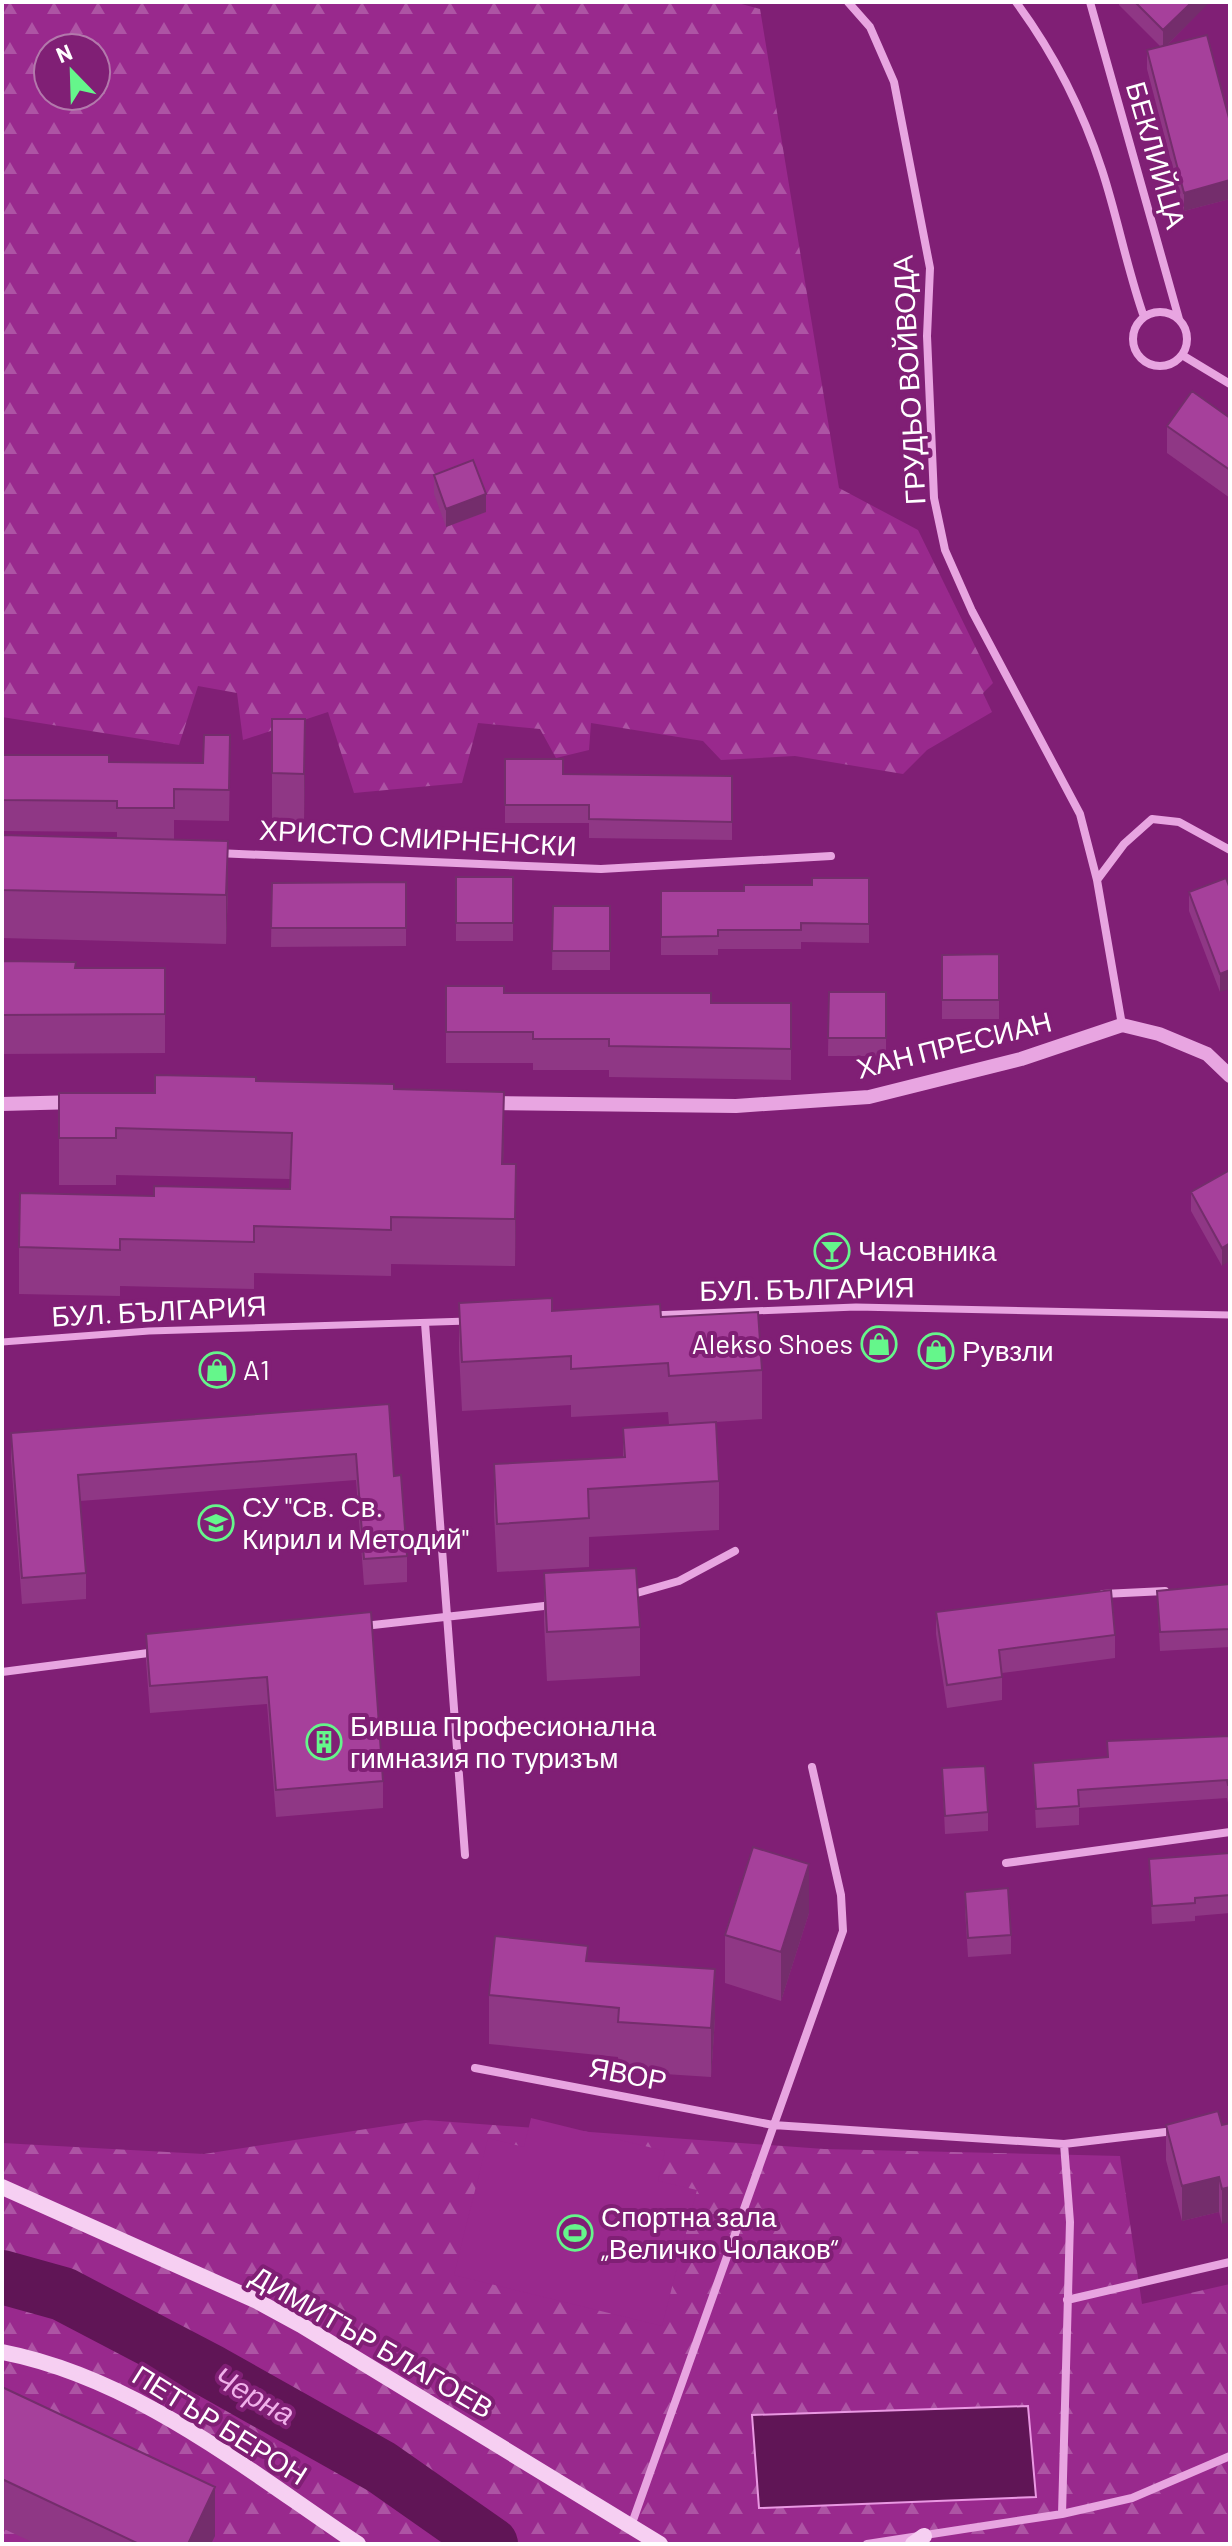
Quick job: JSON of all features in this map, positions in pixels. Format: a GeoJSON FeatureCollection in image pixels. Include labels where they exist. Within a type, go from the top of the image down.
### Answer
{"type":"FeatureCollection","features":[{"type":"Feature","properties":{"kind":"main road","name":"ДИМИТЪР БЛАГОЕВ"},"geometry":{"type":"LineString","coordinates":[[2,2187],[301,2325],[660,2544]]}},
{"type":"Feature","properties":{"kind":"main road","name":"ПЕТЪР БЕРОН"},"geometry":{"type":"LineString","coordinates":[[2,2352],[102,2384],[155,2409],[358,2544]]}},
{"type":"Feature","properties":{"kind":"street","name":"ГРУДЬО ВОЙВОДА"},"geometry":{"type":"LineString","coordinates":[[848,2],[870,27],[894,82],[930,268],[927,336],[934,498],[945,550],[972,611],[1080,814],[1097,880],[1122,1025]]}},
{"type":"Feature","properties":{"kind":"street"},"geometry":{"type":"LineString","coordinates":[[1016,2],[1051,49],[1075,98],[1103,171],[1144,317],[1133,339],[1144,360],[1160,366],[1182,355],[1188,340],[1179,319],[1164,312],[1144,317]]}},
{"type":"Feature","properties":{"kind":"street","name":"БЕКЛИЙЦА"},"geometry":{"type":"LineString","coordinates":[[1090,2],[1179,319]]}},
{"type":"Feature","properties":{"kind":"street"},"geometry":{"type":"LineString","coordinates":[[1182,355],[1230,384]]}},
{"type":"Feature","properties":{"kind":"street"},"geometry":{"type":"LineString","coordinates":[[1097,880],[1124,844],[1152,819],[1179,822],[1230,850]]}},
{"type":"Feature","properties":{"kind":"street","name":"ХРИСТО СМИРНЕНСКИ"},"geometry":{"type":"LineString","coordinates":[[205,853],[283,853],[601,869],[831,856]]}},
{"type":"Feature","properties":{"kind":"street","name":"ХАН ПРЕСИАН"},"geometry":{"type":"LineString","coordinates":[[471,1103],[736,1106],[869,1097],[1021,1059],[1122,1025],[1139,1028],[1207,1054],[1230,1076]]}},
{"type":"Feature","properties":{"kind":"street"},"geometry":{"type":"LineString","coordinates":[[2,1104],[95,1102]]}},
{"type":"Feature","properties":{"kind":"street","name":"БУЛ. БЪЛГАРИЯ"},"geometry":{"type":"LineString","coordinates":[[649,1315],[856,1307],[1230,1315]]}},
{"type":"Feature","properties":{"kind":"street","name":"БУЛ. БЪЛГАРИЯ"},"geometry":{"type":"LineString","coordinates":[[2,1342],[149,1331],[484,1321]]}},
{"type":"Feature","properties":{"kind":"street"},"geometry":{"type":"LineString","coordinates":[[425,1323],[465,1855]]}},
{"type":"Feature","properties":{"kind":"street"},"geometry":{"type":"LineString","coordinates":[[625,1596],[679,1581],[735,1551]]}},
{"type":"Feature","properties":{"kind":"street"},"geometry":{"type":"LineString","coordinates":[[1096,1594],[1170,1591]]}},
{"type":"Feature","properties":{"kind":"street"},"geometry":{"type":"LineString","coordinates":[[354,1628],[567,1604]]}},
{"type":"Feature","properties":{"kind":"street"},"geometry":{"type":"LineString","coordinates":[[2,1672],[168,1651]]}},
{"type":"Feature","properties":{"kind":"street"},"geometry":{"type":"LineString","coordinates":[[631,2527],[843,1931],[841,1895],[812,1767]]}},
{"type":"Feature","properties":{"kind":"street"},"geometry":{"type":"LineString","coordinates":[[1006,1863],[1230,1832]]}},
{"type":"Feature","properties":{"kind":"street","name":"ЯВОР"},"geometry":{"type":"LineString","coordinates":[[475,2068],[773,2125],[1064,2144],[1185,2130]]}},
{"type":"Feature","properties":{"kind":"street"},"geometry":{"type":"LineString","coordinates":[[1062,2514],[1070,2222],[1064,2144]]}},
{"type":"Feature","properties":{"kind":"street"},"geometry":{"type":"LineString","coordinates":[[1067,2300],[1230,2262]]}},
{"type":"Feature","properties":{"kind":"street"},"geometry":{"type":"LineString","coordinates":[[867,2544],[918,2540],[1132,2498],[1230,2456]]}},
{"type":"Feature","properties":{"kind":"green space"},"geometry":{"type":"Polygon","coordinates":[[[2,2],[734,2],[760,9],[839,488],[918,530],[993,683],[983,693],[992,712],[927,750],[903,774],[795,756],[721,760],[703,741],[591,723],[589,750],[556,758],[540,729],[478,723],[462,783],[354,793],[328,712],[243,740],[237,693],[198,686],[179,745],[2,717],[2,2]]]}},
{"type":"Feature","properties":{"kind":"green space","name":"Спортна зала „Величко Чолаков“"},"geometry":{"type":"Polygon","coordinates":[[[531,2118],[665,2151],[658,2181],[697,2190],[662,2326],[454,2275],[488,2138],[524,2147],[531,2118]]]}},
{"type":"Feature","properties":{"kind":"green space"},"geometry":{"type":"Polygon","coordinates":[[[425,2120],[824,2149],[1120,2156],[1142,2304],[1230,2284],[1230,2544],[2,2544],[2,2143],[204,2154],[425,2120]]]}},
{"type":"Feature","properties":{"kind":"shaded area"},"geometry":{"type":"Polygon","coordinates":[[[1028,2406],[1036,2497],[759,2508],[752,2415],[1028,2406]]]}},
{"type":"Feature","properties":{"kind":"building"},"geometry":{"type":"Polygon","coordinates":[[[1135,2],[1192,2],[1163,30],[1135,2]]]}},
{"type":"Feature","properties":{"kind":"building"},"geometry":{"type":"Polygon","coordinates":[[[1207,35],[1230,122],[1230,180],[1184,193],[1147,50],[1207,35]]]}},
{"type":"Feature","properties":{"kind":"building"},"geometry":{"type":"Polygon","coordinates":[[[1192,391],[1230,418],[1230,470],[1167,426],[1192,391]]]}},
{"type":"Feature","properties":{"kind":"building"},"geometry":{"type":"Polygon","coordinates":[[[473,460],[486,494],[446,509],[434,475],[473,460]]]}},
{"type":"Feature","properties":{"kind":"building"},"geometry":{"type":"Polygon","coordinates":[[[272,719],[305,719],[304,774],[272,773],[272,719]]]}},
{"type":"Feature","properties":{"kind":"building"},"geometry":{"type":"Polygon","coordinates":[[[204,735],[230,735],[229,790],[174,789],[174,808],[117,808],[117,801],[2,800],[2,755],[109,755],[109,762],[203,763],[204,735]]]}},
{"type":"Feature","properties":{"kind":"building"},"geometry":{"type":"Polygon","coordinates":[[[505,759],[563,759],[563,774],[732,776],[732,822],[589,819],[589,805],[505,805],[505,759]]]}},
{"type":"Feature","properties":{"kind":"building"},"geometry":{"type":"Polygon","coordinates":[[[2,835],[228,841],[226,895],[2,890],[2,835]]]}},
{"type":"Feature","properties":{"kind":"building"},"geometry":{"type":"Polygon","coordinates":[[[456,877],[513,877],[513,923],[456,923],[456,877]]]}},
{"type":"Feature","properties":{"kind":"building"},"geometry":{"type":"Polygon","coordinates":[[[812,878],[869,878],[869,924],[801,923],[801,930],[718,930],[718,936],[661,937],[661,891],[744,891],[744,885],[812,885],[812,878]]]}},
{"type":"Feature","properties":{"kind":"building"},"geometry":{"type":"Polygon","coordinates":[[[1226,878],[1230,889],[1230,970],[1220,974],[1189,892],[1226,878]]]}},
{"type":"Feature","properties":{"kind":"building"},"geometry":{"type":"Polygon","coordinates":[[[406,882],[406,928],[271,928],[272,883],[406,882]]]}},
{"type":"Feature","properties":{"kind":"building"},"geometry":{"type":"Polygon","coordinates":[[[553,906],[610,906],[610,951],[552,951],[553,906]]]}},
{"type":"Feature","properties":{"kind":"building"},"geometry":{"type":"Polygon","coordinates":[[[999,954],[999,1000],[942,1000],[942,955],[999,954]]]}},
{"type":"Feature","properties":{"kind":"building"},"geometry":{"type":"Polygon","coordinates":[[[2,961],[76,962],[75,968],[165,968],[165,1014],[2,1015],[2,961]]]}},
{"type":"Feature","properties":{"kind":"building"},"geometry":{"type":"Polygon","coordinates":[[[446,986],[504,986],[504,993],[711,993],[711,1003],[791,1003],[791,1049],[609,1046],[609,1039],[533,1039],[533,1032],[446,1032],[446,986]]]}},
{"type":"Feature","properties":{"kind":"building"},"geometry":{"type":"Polygon","coordinates":[[[829,992],[886,992],[886,1038],[828,1038],[829,992]]]}},
{"type":"Feature","properties":{"kind":"building"},"geometry":{"type":"Polygon","coordinates":[[[155,1075],[256,1077],[256,1081],[394,1084],[394,1089],[504,1092],[502,1164],[516,1164],[515,1219],[391,1217],[391,1230],[254,1226],[254,1242],[120,1239],[120,1250],[19,1247],[20,1193],[154,1196],[154,1186],[290,1189],[292,1133],[116,1128],[116,1138],[59,1138],[59,1093],[155,1093],[155,1075]]]}},
{"type":"Feature","properties":{"kind":"building"},"geometry":{"type":"Polygon","coordinates":[[[1230,1170],[1230,1243],[1222,1248],[1191,1192],[1230,1170]]]}},
{"type":"Feature","properties":{"kind":"building"},"geometry":{"type":"Polygon","coordinates":[[[552,1298],[552,1311],[660,1304],[661,1317],[758,1312],[762,1370],[669,1376],[668,1363],[571,1369],[571,1356],[462,1362],[459,1303],[552,1298]]]}},
{"type":"Feature","properties":{"kind":"building"},"geometry":{"type":"Polygon","coordinates":[[[389,1404],[394,1476],[401,1475],[407,1556],[364,1559],[356,1454],[78,1475],[86,1573],[22,1578],[11,1433],[389,1404]]]}},
{"type":"Feature","properties":{"kind":"building"},"geometry":{"type":"Polygon","coordinates":[[[716,1422],[719,1481],[588,1489],[589,1518],[497,1524],[494,1464],[625,1457],[623,1428],[716,1422]]]}},
{"type":"Feature","properties":{"kind":"building"},"geometry":{"type":"Polygon","coordinates":[[[636,1568],[640,1627],[547,1632],[544,1573],[636,1568]]]}},
{"type":"Feature","properties":{"kind":"building"},"geometry":{"type":"Polygon","coordinates":[[[1230,1584],[1230,1629],[1160,1632],[1157,1591],[1230,1584]]]}},
{"type":"Feature","properties":{"kind":"building"},"geometry":{"type":"Polygon","coordinates":[[[1111,1590],[1115,1635],[999,1650],[1002,1677],[947,1685],[936,1612],[1111,1590]]]}},
{"type":"Feature","properties":{"kind":"building","name":"Бивша Професионална гимназия по туризъм"},"geometry":{"type":"Polygon","coordinates":[[[371,1612],[383,1781],[276,1790],[267,1677],[150,1686],[146,1634],[371,1612]]]}},
{"type":"Feature","properties":{"kind":"building"},"geometry":{"type":"Polygon","coordinates":[[[1230,1736],[1230,1785],[1227,1780],[1078,1790],[1079,1806],[1036,1809],[1033,1763],[1108,1757],[1107,1741],[1230,1736]]]}},
{"type":"Feature","properties":{"kind":"building"},"geometry":{"type":"Polygon","coordinates":[[[985,1766],[988,1812],[945,1816],[942,1768],[985,1766]]]}},
{"type":"Feature","properties":{"kind":"building"},"geometry":{"type":"Polygon","coordinates":[[[753,1847],[809,1864],[781,1952],[725,1935],[753,1847]]]}},
{"type":"Feature","properties":{"kind":"building"},"geometry":{"type":"Polygon","coordinates":[[[1230,1853],[1230,1895],[1195,1898],[1195,1903],[1152,1906],[1149,1859],[1230,1853]]]}},
{"type":"Feature","properties":{"kind":"building"},"geometry":{"type":"Polygon","coordinates":[[[1008,1888],[1011,1935],[968,1938],[965,1892],[1008,1888]]]}},
{"type":"Feature","properties":{"kind":"building"},"geometry":{"type":"Polygon","coordinates":[[[495,1936],[588,1946],[586,1961],[715,1969],[711,2028],[618,2022],[619,2008],[489,1995],[495,1936]]]}},
{"type":"Feature","properties":{"kind":"building"},"geometry":{"type":"Polygon","coordinates":[[[1218,2111],[1222,2125],[1230,2123],[1230,2187],[1222,2189],[1219,2177],[1182,2186],[1166,2125],[1218,2111]]]}},
{"type":"Feature","properties":{"kind":"building"},"geometry":{"type":"Polygon","coordinates":[[[2,2387],[215,2487],[188,2544],[139,2544],[2,2479],[2,2387]]]}},
{"type":"Feature","properties":{"kind":"waterway","name":"Черна"},"geometry":{"type":"LineString","coordinates":[[2,2277],[63,2294],[212,2372],[381,2467],[491,2544]]}},
{"type":"Feature","properties":{"kind":"place","name":"Часовника"},"geometry":{"type":"Point","coordinates":[832,1251]}},
{"type":"Feature","properties":{"kind":"place","name":"Alekso Shoes"},"geometry":{"type":"Point","coordinates":[879,1344]}},
{"type":"Feature","properties":{"kind":"place","name":"Рувзли"},"geometry":{"type":"Point","coordinates":[936,1351]}},
{"type":"Feature","properties":{"kind":"place","name":"A1"},"geometry":{"type":"Point","coordinates":[217,1370]}},
{"type":"Feature","properties":{"kind":"place","name":"СУ \"Св. Св. Кирил и Методий\""},"geometry":{"type":"Point","coordinates":[216,1523]}},
{"type":"Feature","properties":{"kind":"place","name":"Бивша Професионална гимназия по туризъм"},"geometry":{"type":"Point","coordinates":[324,1742]}},
{"type":"Feature","properties":{"kind":"place","name":"Спортна зала „Величко Чолаков“"},"geometry":{"type":"Point","coordinates":[575,2233]}}]}
